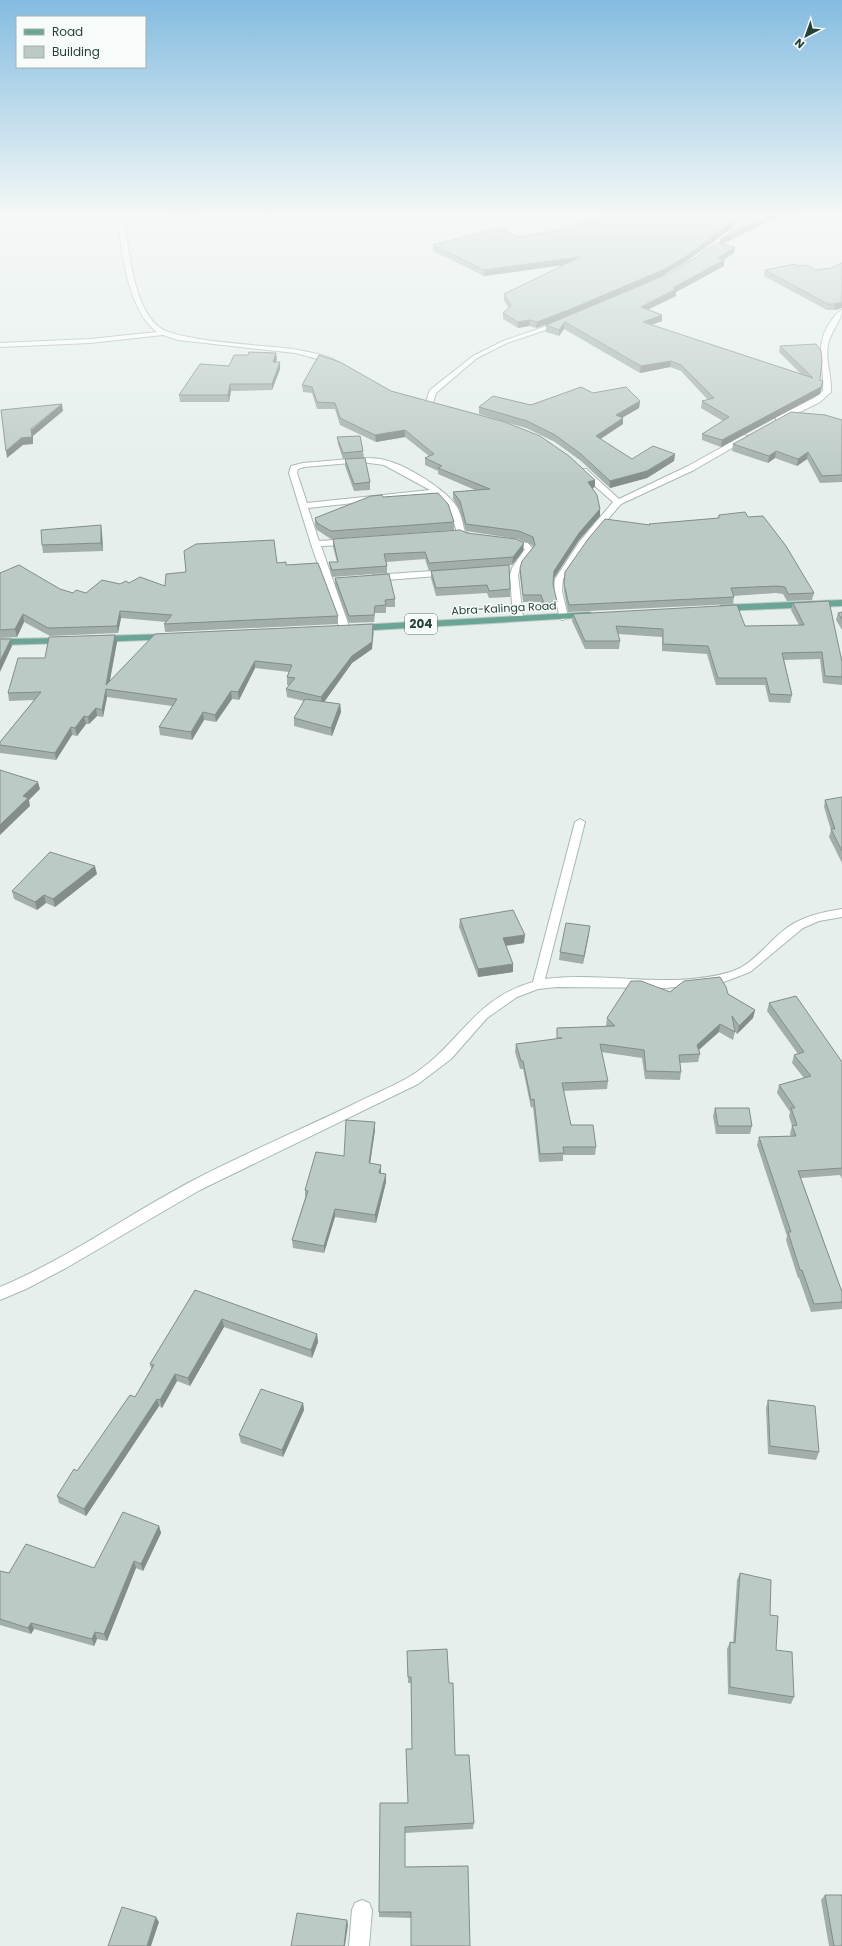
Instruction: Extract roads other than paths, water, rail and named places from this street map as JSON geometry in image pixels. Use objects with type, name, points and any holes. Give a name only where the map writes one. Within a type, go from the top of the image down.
[{"type":"main road","points":[[709,609],[842,603]]},
{"type":"main road","name":"Abra-Kalinga Road","points":[[341,629],[518,618],[602,615]]},
{"type":"main road","points":[[87,640],[179,636]]},
{"type":"main road","points":[[0,642],[71,641]]},
{"type":"street","points":[[140,303],[145,314],[154,327],[164,333],[197,341],[320,356],[338,362]]},
{"type":"street","points":[[774,422],[817,400],[827,392],[827,376],[823,347],[832,324],[842,312]]},
{"type":"street","points":[[436,407],[425,404],[433,392],[475,357],[505,342],[566,320]]},
{"type":"street","points":[[0,345],[90,341],[164,333]]},
{"type":"street","points":[[787,415],[802,417]]},
{"type":"street","points":[[563,617],[558,591],[559,579],[583,542],[618,502],[692,468],[753,433]]},
{"type":"street","points":[[341,629],[332,582],[315,544],[293,470],[297,466],[382,462],[400,468],[448,501],[454,509],[457,533],[482,539]]},
{"type":"street","points":[[578,467],[618,502]]},
{"type":"street","points":[[303,506],[436,492]]},
{"type":"street","points":[[315,544],[354,541]]},
{"type":"street","points":[[497,541],[528,547],[529,551],[512,568],[518,618]]},
{"type":"street","points":[[367,579],[453,573]]},
{"type":"street","points":[[538,985],[580,822]]},
{"type":"street","points":[[0,1294],[21,1286],[61,1264],[196,1186],[413,1081],[451,1051],[476,1020],[497,1003],[538,985],[563,982],[692,982],[721,978],[738,973],[756,963],[798,926],[826,915],[842,913]]},
{"type":"street","points":[[359,1946],[362,1910]]}]
